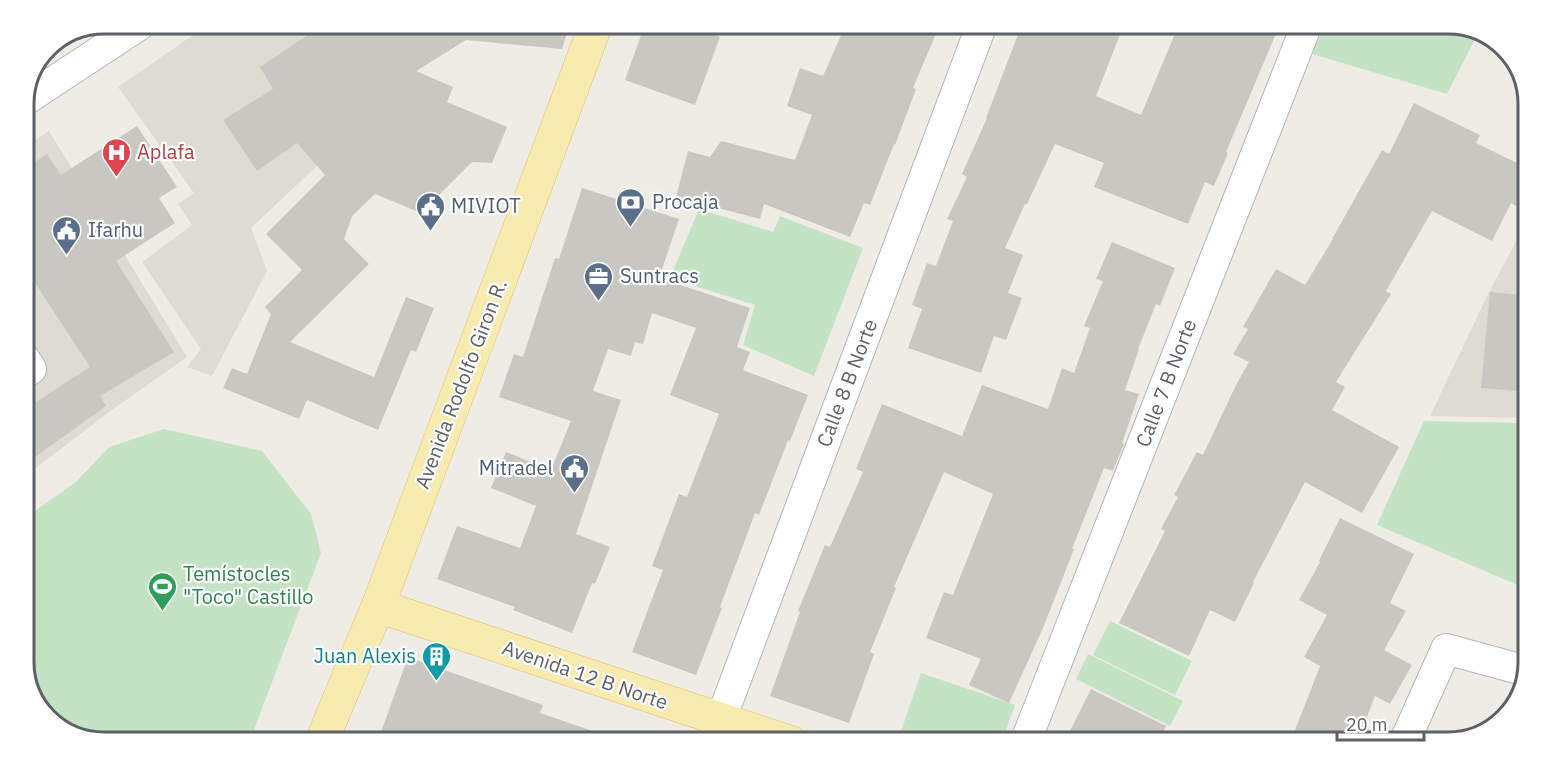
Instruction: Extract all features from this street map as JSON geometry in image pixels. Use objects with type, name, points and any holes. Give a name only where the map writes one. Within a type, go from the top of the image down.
[{"type":"main road","name":"Avenida Rodolfo Giron R.","points":[[326,732],[378,606],[592,34]]},
{"type":"main road","name":"Avenida 12 B Norte","points":[[378,606],[716,732]]},
{"type":"street","points":[[36,93],[126,34]]},
{"type":"street","name":"Calle 8 B Norte","points":[[716,732],[978,34]]},
{"type":"street","name":"Calle 7 B Norte","points":[[1029,732],[1303,34]]},
{"type":"street","points":[[1409,732],[1446,649],[1518,668]]},
{"type":"shaded area","points":[[195,34],[397,34],[422,67],[251,228],[267,271],[212,376],[187,367],[201,349],[142,262],[192,225],[178,204],[194,193],[118,87]]},
{"type":"shaded area","points":[[49,131],[187,357],[109,412],[35,469],[35,141]]},
{"type":"shaded area","points":[[1518,238],[1518,418],[1430,416],[1488,294]]},
{"type":"green space","points":[[1321,34],[1449,34],[1474,40],[1447,94],[1312,54]]},
{"type":"green space","points":[[699,209],[773,232],[780,216],[863,248],[814,376],[743,345],[755,305],[670,278]]},
{"type":"green space","points":[[1424,421],[1518,423],[1518,585],[1377,525]]},
{"type":"green space","name":"Temístocles \"Toco\" Castillo","points":[[164,429],[262,451],[311,514],[321,553],[253,732],[95,732],[66,721],[52,709],[42,694],[35,667],[35,511],[76,482],[109,447]]},
{"type":"green space","points":[[1110,621],[1192,661],[1175,695],[1093,655]]},
{"type":"green space","points":[[1088,654],[1183,701],[1170,726],[1076,679]]},
{"type":"green space","points":[[921,673],[1015,705],[1005,732],[901,732]]},
{"type":"building","points":[[309,34],[567,34],[562,49],[466,40],[416,71],[453,87],[447,102],[507,127],[492,163],[472,162],[421,213],[375,194],[352,216],[344,239],[369,264],[290,342],[374,377],[406,297],[434,308],[416,352],[411,350],[378,430],[307,400],[299,419],[223,388],[232,368],[247,374],[271,314],[265,307],[302,270],[266,234],[325,175],[297,143],[257,171],[223,120],[273,89],[260,67]]},
{"type":"building","points":[[641,34],[715,34],[720,37],[695,105],[625,80]]},
{"type":"building","points":[[842,34],[936,34],[913,88],[916,89],[870,205],[864,203],[850,237],[764,204],[760,219],[676,197],[688,151],[710,157],[721,141],[795,160],[812,115],[787,106],[800,68],[823,76]]},
{"type":"building","points":[[1018,34],[1120,34],[1096,96],[1141,115],[1175,34],[1276,34],[1214,186],[1205,182],[1188,224],[1094,187],[1104,163],[1055,144],[1005,248],[1023,255],[1008,293],[1022,298],[1006,340],[994,336],[981,373],[908,348],[922,309],[912,305],[927,263],[936,266],[953,221],[947,219],[967,177],[962,174]]},
{"type":"building","points":[[1414,103],[1480,135],[1476,143],[1518,164],[1518,207],[1511,203],[1492,241],[1432,211],[1386,291],[1391,294],[1336,382],[1345,387],[1332,410],[1399,447],[1362,513],[1305,482],[1235,622],[1210,610],[1189,656],[1119,623],[1165,531],[1161,529],[1178,497],[1174,495],[1197,452],[1203,455],[1249,362],[1233,354],[1248,329],[1243,327],[1276,269],[1305,285],[1382,150],[1389,154]]},
{"type":"building","points":[[137,126],[177,187],[159,198],[175,223],[116,261],[174,352],[100,396],[106,406],[35,457],[35,403],[90,367],[35,283],[35,162],[47,154],[61,175]]},
{"type":"building","points":[[582,188],[679,219],[659,278],[750,308],[737,347],[750,352],[743,370],[808,395],[759,515],[755,513],[696,675],[632,652],[663,570],[652,566],[679,494],[687,497],[719,414],[670,395],[696,328],[652,313],[643,344],[635,342],[631,356],[608,349],[593,391],[621,400],[576,534],[610,547],[595,584],[592,583],[572,633],[513,610],[515,607],[437,579],[457,526],[520,548],[536,506],[491,488],[506,452],[551,470],[571,421],[499,397],[514,354],[523,357],[555,258],[559,259]]},
{"type":"building","points":[[1112,242],[1175,268],[1160,306],[1156,304],[1125,390],[1139,394],[1122,443],[1124,444],[1113,471],[1104,468],[1043,628],[1009,703],[969,685],[981,659],[926,638],[944,592],[953,595],[993,494],[944,472],[894,587],[896,588],[870,652],[874,654],[849,723],[770,696],[800,612],[798,611],[825,545],[830,547],[863,472],[856,469],[882,404],[962,436],[982,385],[1048,409],[1062,368],[1074,373],[1090,328],[1084,326],[1103,281],[1096,279]]},
{"type":"building","points":[[1490,292],[1518,295],[1518,391],[1481,388]]},
{"type":"building","points":[[1340,518],[1414,554],[1390,603],[1406,611],[1384,650],[1412,665],[1390,704],[1375,696],[1361,732],[1294,732],[1320,666],[1304,657],[1327,615],[1299,600]]},
{"type":"building","name":"Juan Alexis","points":[[408,657],[543,705],[540,713],[596,732],[381,732]]},
{"type":"building","points":[[1091,689],[1166,726],[1163,732],[1070,732]]},
{"type":"place","name":"Aplafa","points":[[116,178]]},
{"type":"place","name":"Procaja","points":[[631,228]]},
{"type":"place","name":"MIVIOT","points":[[430,232]]},
{"type":"place","name":"Ifarhu","points":[[67,256]]},
{"type":"place","name":"Suntracs","points":[[599,302]]},
{"type":"place","name":"Mitradel","points":[[574,494]]},
{"type":"place","name":"Temístocles \"Toco\" Castillo","points":[[162,612]]},
{"type":"place","name":"Juan Alexis","points":[[437,682]]}]
